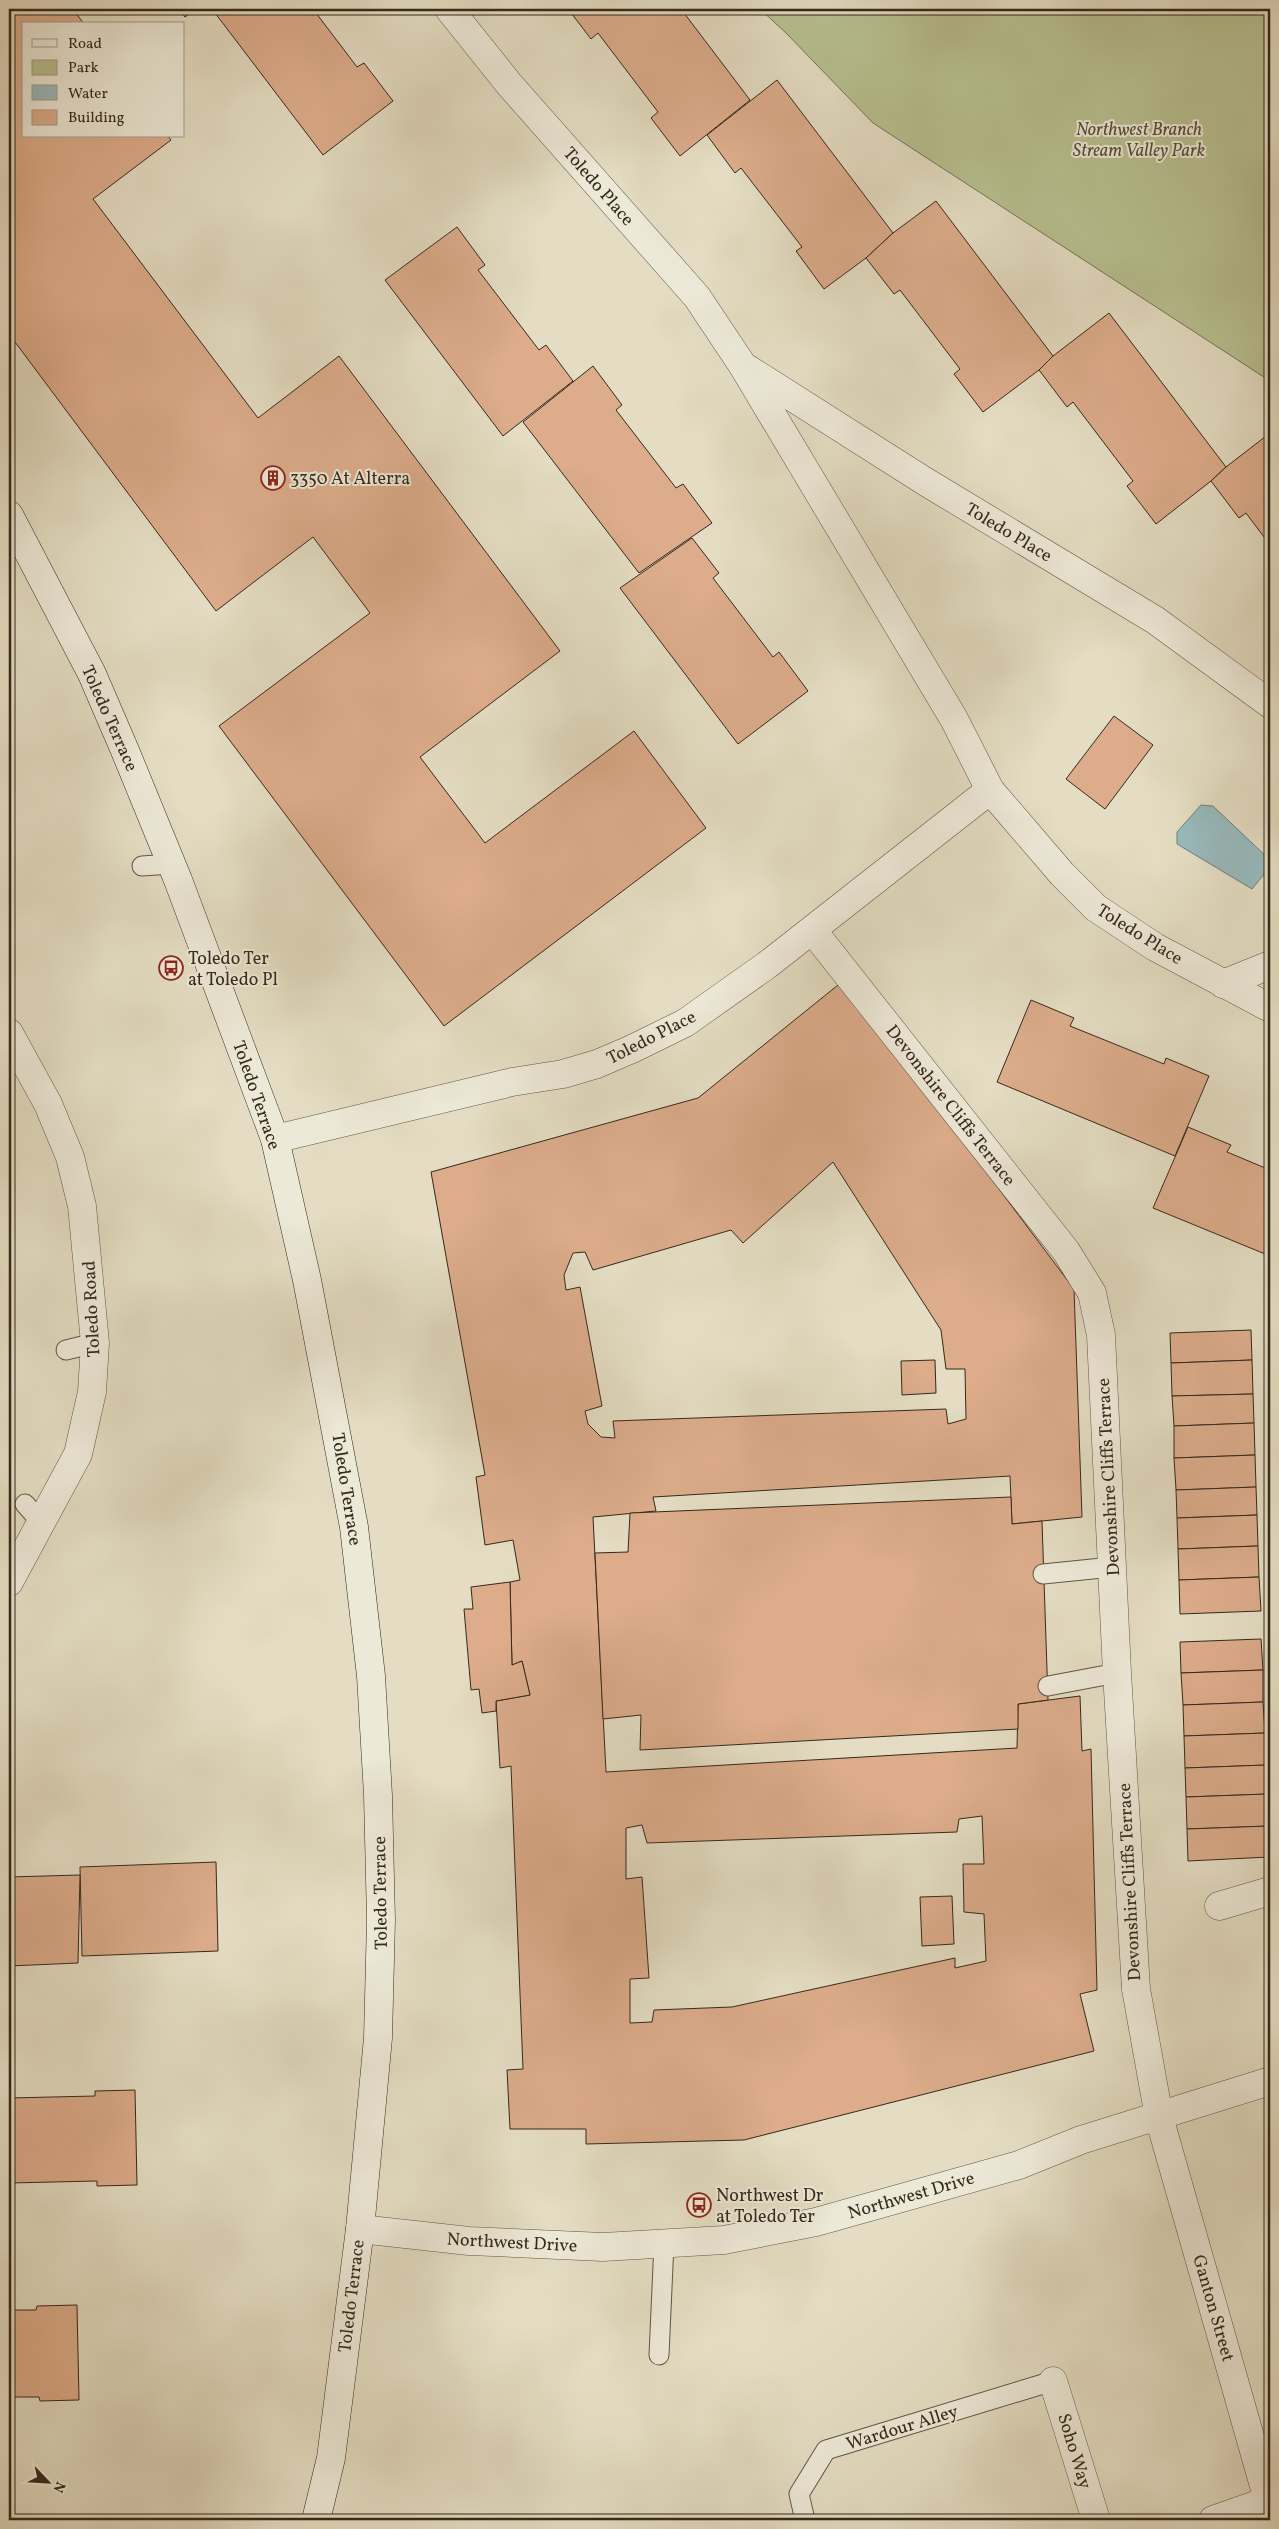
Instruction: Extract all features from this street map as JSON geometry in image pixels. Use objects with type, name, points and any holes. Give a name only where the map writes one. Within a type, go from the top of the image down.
[{"type":"street","name":"Toledo Place","points":[[449,9],[509,84],[697,298],[744,366],[954,719],[990,790],[1062,874],[1096,908],[1155,946],[1270,1008]]},
{"type":"street","name":"Toledo Place","points":[[744,366],[926,482],[1156,620],[1270,704]]},
{"type":"street","name":"Toledo Terrace","points":[[9,515],[92,674],[171,864],[274,1139],[307,1280],[354,1527],[371,1676],[378,1795],[381,1920],[378,2038],[360,2230],[331,2458],[316,2520]]},
{"type":"street","name":"Toledo Place","points":[[274,1139],[597,1064],[685,1023],[813,931],[990,790]]},
{"type":"street","name":"Devonshire Cliffs Terrace","points":[[813,931],[1066,1251],[1092,1293],[1101,1335],[1117,1673],[1136,1989],[1159,2117]]},
{"type":"street","points":[[1223,984],[1270,965]]},
{"type":"street","name":"Toledo Road","points":[[9,1033],[48,1104],[70,1157],[82,1206],[95,1343],[92,1392],[84,1435],[78,1454],[33,1513],[9,1582]]},
{"type":"street","points":[[1219,1906],[1270,1891]]},
{"type":"street","name":"Northwest Drive","points":[[360,2230],[469,2241],[602,2247],[724,2240],[816,2222],[1019,2165],[1081,2140],[1270,2081]]},
{"type":"street","name":"Ganton Street","points":[[1159,2117],[1269,2500]]},
{"type":"street","name":"Soho Way","points":[[1053,2381],[1096,2520]]},
{"type":"street","points":[[1213,2520],[1269,2500]]},
{"type":"lane","points":[[142,866],[171,864]]},
{"type":"lane","points":[[66,1350],[95,1343]]},
{"type":"lane","points":[[1043,1574],[1112,1567]]},
{"type":"lane","points":[[1048,1686],[1117,1673]]},
{"type":"lane","points":[[659,2356],[664,2243]]},
{"type":"lane","name":"Wardour Alley","points":[[805,2520],[799,2494],[826,2450],[1053,2381]]},
{"type":"green space","name":"Northwest Branch Stream Valley Park","points":[[760,9],[1270,9],[1270,381],[873,123],[786,33]]},
{"type":"water","points":[[1201,805],[1213,806],[1270,860],[1270,867],[1252,889],[1177,844],[1177,832]]},
{"type":"building","name":"3350 At Alterra","points":[[9,9],[73,9],[83,22],[22,22],[22,138],[170,138],[171,140],[93,199],[258,418],[339,356],[560,651],[420,757],[485,843],[634,731],[706,828],[444,1026],[219,726],[370,613],[313,537],[216,611],[9,334]]},
{"type":"building","points":[[179,9],[196,9],[185,17]]},
{"type":"building","points":[[212,9],[313,9],[357,67],[364,63],[393,101],[323,155]]},
{"type":"building","points":[[568,9],[681,9],[750,100],[680,156],[651,118],[658,112],[598,33],[591,39]]},
{"type":"building","points":[[777,80],[893,233],[866,258],[824,289],[796,251],[802,247],[741,168],[735,173],[707,135]]},
{"type":"building","points":[[936,201],[1053,356],[1039,370],[983,412],[954,374],[960,369],[900,290],[894,294],[866,258],[893,233]]},
{"type":"building","points":[[457,227],[485,265],[478,270],[539,350],[546,345],[573,381],[503,436],[385,280]]},
{"type":"building","points":[[1109,313],[1226,467],[1156,524],[1127,486],[1133,481],[1073,402],[1067,407],[1039,370],[1053,356]]},
{"type":"building","points":[[593,366],[622,405],[616,410],[676,488],[683,484],[712,523],[639,573],[523,422]]},
{"type":"building","points":[[1270,433],[1270,545],[1246,513],[1239,518],[1211,481]]},
{"type":"building","points":[[692,538],[719,573],[713,578],[773,657],[779,652],[808,691],[738,744],[620,588]]},
{"type":"building","points":[[1114,716],[1153,745],[1105,809],[1066,779]]},
{"type":"building","points":[[843,981],[1074,1289],[1082,1517],[1012,1524],[1010,1476],[653,1497],[656,1511],[593,1517],[606,1772],[1017,1748],[1018,1704],[1080,1696],[1082,1751],[1091,1749],[1097,1990],[1080,1994],[1094,2051],[744,2140],[586,2144],[586,2129],[510,2129],[507,2070],[523,2069],[511,1766],[500,1768],[496,1701],[530,1695],[522,1661],[512,1665],[510,1582],[520,1580],[513,1540],[485,1545],[476,1477],[485,1475],[431,1172],[698,1098]],"holes":[[[833,1162],[941,1330],[946,1369],[965,1369],[966,1419],[948,1424],[946,1409],[613,1421],[615,1438],[601,1437],[588,1424],[585,1411],[602,1406],[580,1287],[566,1290],[564,1275],[573,1253],[585,1252],[593,1270],[731,1230],[743,1243]],[[982,1816],[984,1864],[963,1864],[964,1912],[984,1914],[986,1961],[955,1968],[955,1958],[732,2007],[654,2010],[652,2022],[630,2023],[630,1979],[649,1978],[642,1877],[626,1879],[626,1828],[642,1825],[647,1843],[957,1832],[959,1819]]]},
{"type":"building","points":[[1031,1000],[1074,1018],[1070,1026],[1164,1064],[1166,1058],[1209,1076],[1175,1156],[997,1082]]},
{"type":"building","points":[[1188,1127],[1231,1145],[1227,1152],[1270,1170],[1270,1256],[1153,1208]]},
{"type":"building","points":[[1251,1330],[1252,1360],[1171,1363],[1170,1333]]},
{"type":"building","points":[[935,1360],[936,1393],[902,1395],[901,1361]]},
{"type":"building","points":[[1252,1360],[1253,1394],[1172,1396],[1171,1363]]},
{"type":"building","points":[[1253,1394],[1254,1423],[1174,1426],[1172,1396]]},
{"type":"building","points":[[1254,1423],[1255,1455],[1174,1458],[1174,1426]]},
{"type":"building","points":[[1255,1455],[1256,1487],[1176,1490],[1174,1458]]},
{"type":"building","points":[[1256,1487],[1257,1515],[1177,1518],[1176,1490]]},
{"type":"building","points":[[1011,1497],[1012,1524],[1042,1521],[1048,1700],[1018,1704],[1018,1729],[640,1750],[641,1715],[603,1719],[595,1553],[628,1552],[630,1513]]},
{"type":"building","points":[[1257,1515],[1258,1546],[1178,1549],[1177,1518]]},
{"type":"building","points":[[1258,1546],[1259,1577],[1179,1580],[1178,1549]]},
{"type":"building","points":[[1259,1577],[1261,1611],[1180,1614],[1179,1580]]},
{"type":"building","points":[[510,1582],[512,1665],[522,1661],[530,1695],[496,1701],[496,1711],[482,1713],[479,1689],[471,1690],[464,1609],[473,1609],[471,1587]]},
{"type":"building","points":[[1261,1639],[1263,1670],[1181,1673],[1180,1642]]},
{"type":"building","points":[[1263,1670],[1263,1702],[1183,1705],[1181,1673]]},
{"type":"building","points":[[1263,1702],[1265,1733],[1184,1736],[1183,1705]]},
{"type":"building","points":[[1265,1733],[1266,1765],[1185,1768],[1184,1736]]},
{"type":"building","points":[[1266,1765],[1267,1794],[1186,1797],[1185,1768]]},
{"type":"building","points":[[1267,1794],[1268,1826],[1187,1829],[1186,1797]]},
{"type":"building","points":[[1268,1826],[1269,1857],[1188,1861],[1187,1829]]},
{"type":"building","points":[[216,1862],[218,1951],[82,1956],[80,1867]]},
{"type":"building","points":[[80,1875],[78,1963],[9,1966],[9,1877]]},
{"type":"building","points":[[952,1896],[954,1944],[922,1946],[920,1897]]},
{"type":"building","points":[[135,2090],[137,2185],[97,2186],[97,2181],[9,2183],[9,2098],[95,2096],[95,2091]]},
{"type":"building","points":[[77,2305],[79,2400],[40,2401],[39,2397],[9,2397],[9,2310],[36,2310],[37,2306]]},
{"type":"building","points":[[9,2495],[11,2495],[11,2520],[9,2520]]},
{"type":"place","name":"3350 At Alterra","points":[[273,478]]},
{"type":"place","name":"Toledo Ter at Toledo Pl","points":[[171,968]]},
{"type":"place","name":"Northwest Dr at Toledo Ter","points":[[699,2205]]}]
